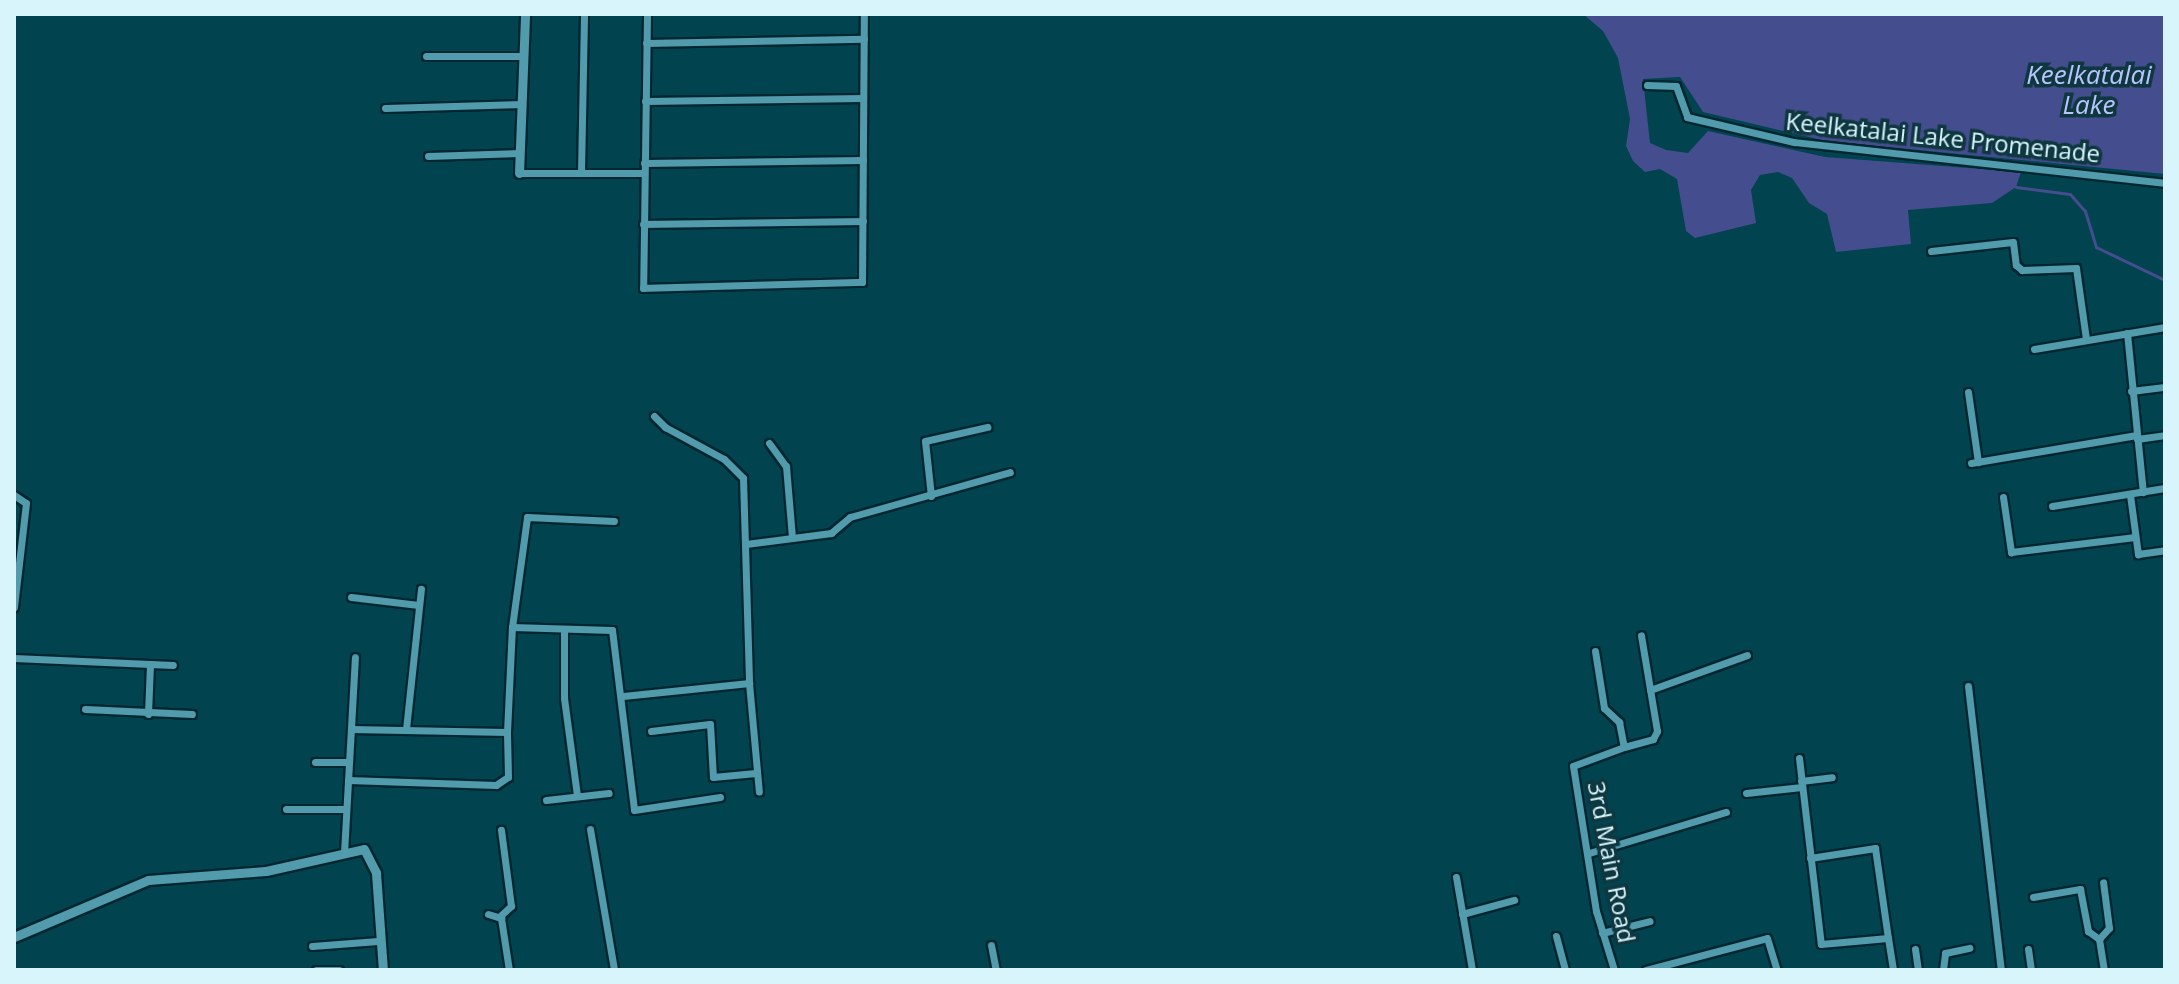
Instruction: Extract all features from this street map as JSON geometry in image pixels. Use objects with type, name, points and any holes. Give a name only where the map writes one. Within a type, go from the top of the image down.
[{"type":"street","points":[[525,14],[519,173],[644,173]]},
{"type":"street","points":[[581,173],[584,14]]},
{"type":"street","points":[[647,14],[643,288],[862,282],[864,14]]},
{"type":"street","points":[[646,43],[864,39]]},
{"type":"street","points":[[426,56],[524,56]]},
{"type":"street","name":"Keelkatalai Lake Promenade","points":[[1647,85],[1676,86],[1687,117],[1794,142],[2165,183]]},
{"type":"street","points":[[645,101],[863,98]]},
{"type":"street","points":[[385,108],[522,104]]},
{"type":"street","points":[[428,156],[520,153]]},
{"type":"street","points":[[644,163],[863,160]]},
{"type":"street","points":[[643,224],[863,221]]},
{"type":"street","points":[[1931,251],[2013,242],[2016,265],[2022,270],[2076,268],[2086,339]]},
{"type":"street","points":[[2034,349],[2165,327]]},
{"type":"street","points":[[2127,333],[2143,492]]},
{"type":"street","points":[[2131,391],[2165,387]]},
{"type":"street","points":[[1968,392],[1975,462],[2165,435]]},
{"type":"street","points":[[654,416],[665,427],[737,469],[746,489],[749,683],[759,792]]},
{"type":"street","points":[[931,496],[922,445],[987,427]]},
{"type":"street","points":[[769,443],[786,466],[792,538]]},
{"type":"street","points":[[746,544],[837,532],[850,517],[1010,472]]},
{"type":"street","points":[[2052,506],[2165,488]]},
{"type":"street","points":[[14,495],[26,503],[14,607]]},
{"type":"street","points":[[2130,495],[2135,537],[2141,556],[2165,550]]},
{"type":"street","points":[[2003,497],[2011,552],[2135,537]]},
{"type":"street","points":[[348,780],[496,785],[508,777],[512,627],[527,517],[614,521]]},
{"type":"street","points":[[406,729],[421,589]]},
{"type":"street","points":[[351,597],[419,605]]},
{"type":"street","points":[[512,627],[612,630],[623,696],[634,810],[720,797]]},
{"type":"street","points":[[564,630],[564,698],[577,795]]},
{"type":"street","points":[[1595,651],[1604,708],[1619,722],[1624,747],[1656,736],[1641,635]]},
{"type":"street","points":[[1650,690],[1747,655]]},
{"type":"street","points":[[344,853],[355,657]]},
{"type":"street","points":[[14,658],[173,665]]},
{"type":"street","points":[[148,714],[150,665]]},
{"type":"street","points":[[623,696],[749,683]]},
{"type":"street","points":[[1968,686],[2001,970]]},
{"type":"street","points":[[85,709],[192,714]]},
{"type":"street","points":[[651,731],[710,724],[713,777],[756,773]]},
{"type":"street","points":[[351,729],[507,732]]},
{"type":"street","name":"3rd Main Road","points":[[1614,970],[1602,933],[1575,761],[1624,747]]},
{"type":"street","points":[[1799,758],[1821,944],[1888,938]]},
{"type":"street","points":[[315,762],[348,762]]},
{"type":"street","points":[[1746,793],[1832,777]]},
{"type":"street","points":[[546,800],[609,793]]},
{"type":"street","points":[[286,809],[346,809]]},
{"type":"street","points":[[1589,853],[1726,812]]},
{"type":"street","points":[[590,829],[614,970]]},
{"type":"street","points":[[500,916],[511,906],[501,830]]},
{"type":"street","points":[[1810,858],[1875,848],[1893,970]]},
{"type":"street","points":[[14,937],[148,880],[266,871],[364,849],[372,856],[383,970]]},
{"type":"street","points":[[1456,877],[1472,970]]},
{"type":"street","points":[[2099,939],[2109,928],[2103,882]]},
{"type":"street","points":[[2033,897],[2080,889],[2088,931],[2099,939],[2104,970]]},
{"type":"street","points":[[1462,914],[1514,900]]},
{"type":"street","points":[[488,914],[500,916]]},
{"type":"street","points":[[500,916],[509,970]]},
{"type":"street","points":[[1602,933],[1650,921]]},
{"type":"street","points":[[1556,936],[1565,970]]},
{"type":"street","points":[[1646,970],[1767,938],[1777,970]]},
{"type":"street","points":[[312,946],[378,941]]},
{"type":"street","points":[[991,945],[996,970]]},
{"type":"street","points":[[1943,970],[1945,953],[1969,948]]},
{"type":"street","points":[[1915,949],[1918,970]]},
{"type":"street","points":[[2028,949],[2031,970]]},
{"type":"street","points":[[316,970],[339,970]]},
{"type":"water","name":"Keelkatalai Lake","points":[[1583,14],[2165,14],[2165,174],[1826,141],[1703,112],[1680,77],[1643,79],[1650,143],[1666,150],[1688,153],[1708,131],[1825,157],[2021,172],[2016,187],[1992,203],[1908,210],[1911,244],[1836,252],[1827,214],[1809,203],[1792,178],[1778,172],[1760,175],[1751,190],[1756,223],[1695,238],[1686,231],[1677,179],[1660,169],[1645,172],[1633,161],[1626,146],[1630,119],[1618,58],[1603,31]]},
{"type":"waterway","points":[[2016,187],[2070,194],[2085,211],[2096,247],[2165,280]]}]
